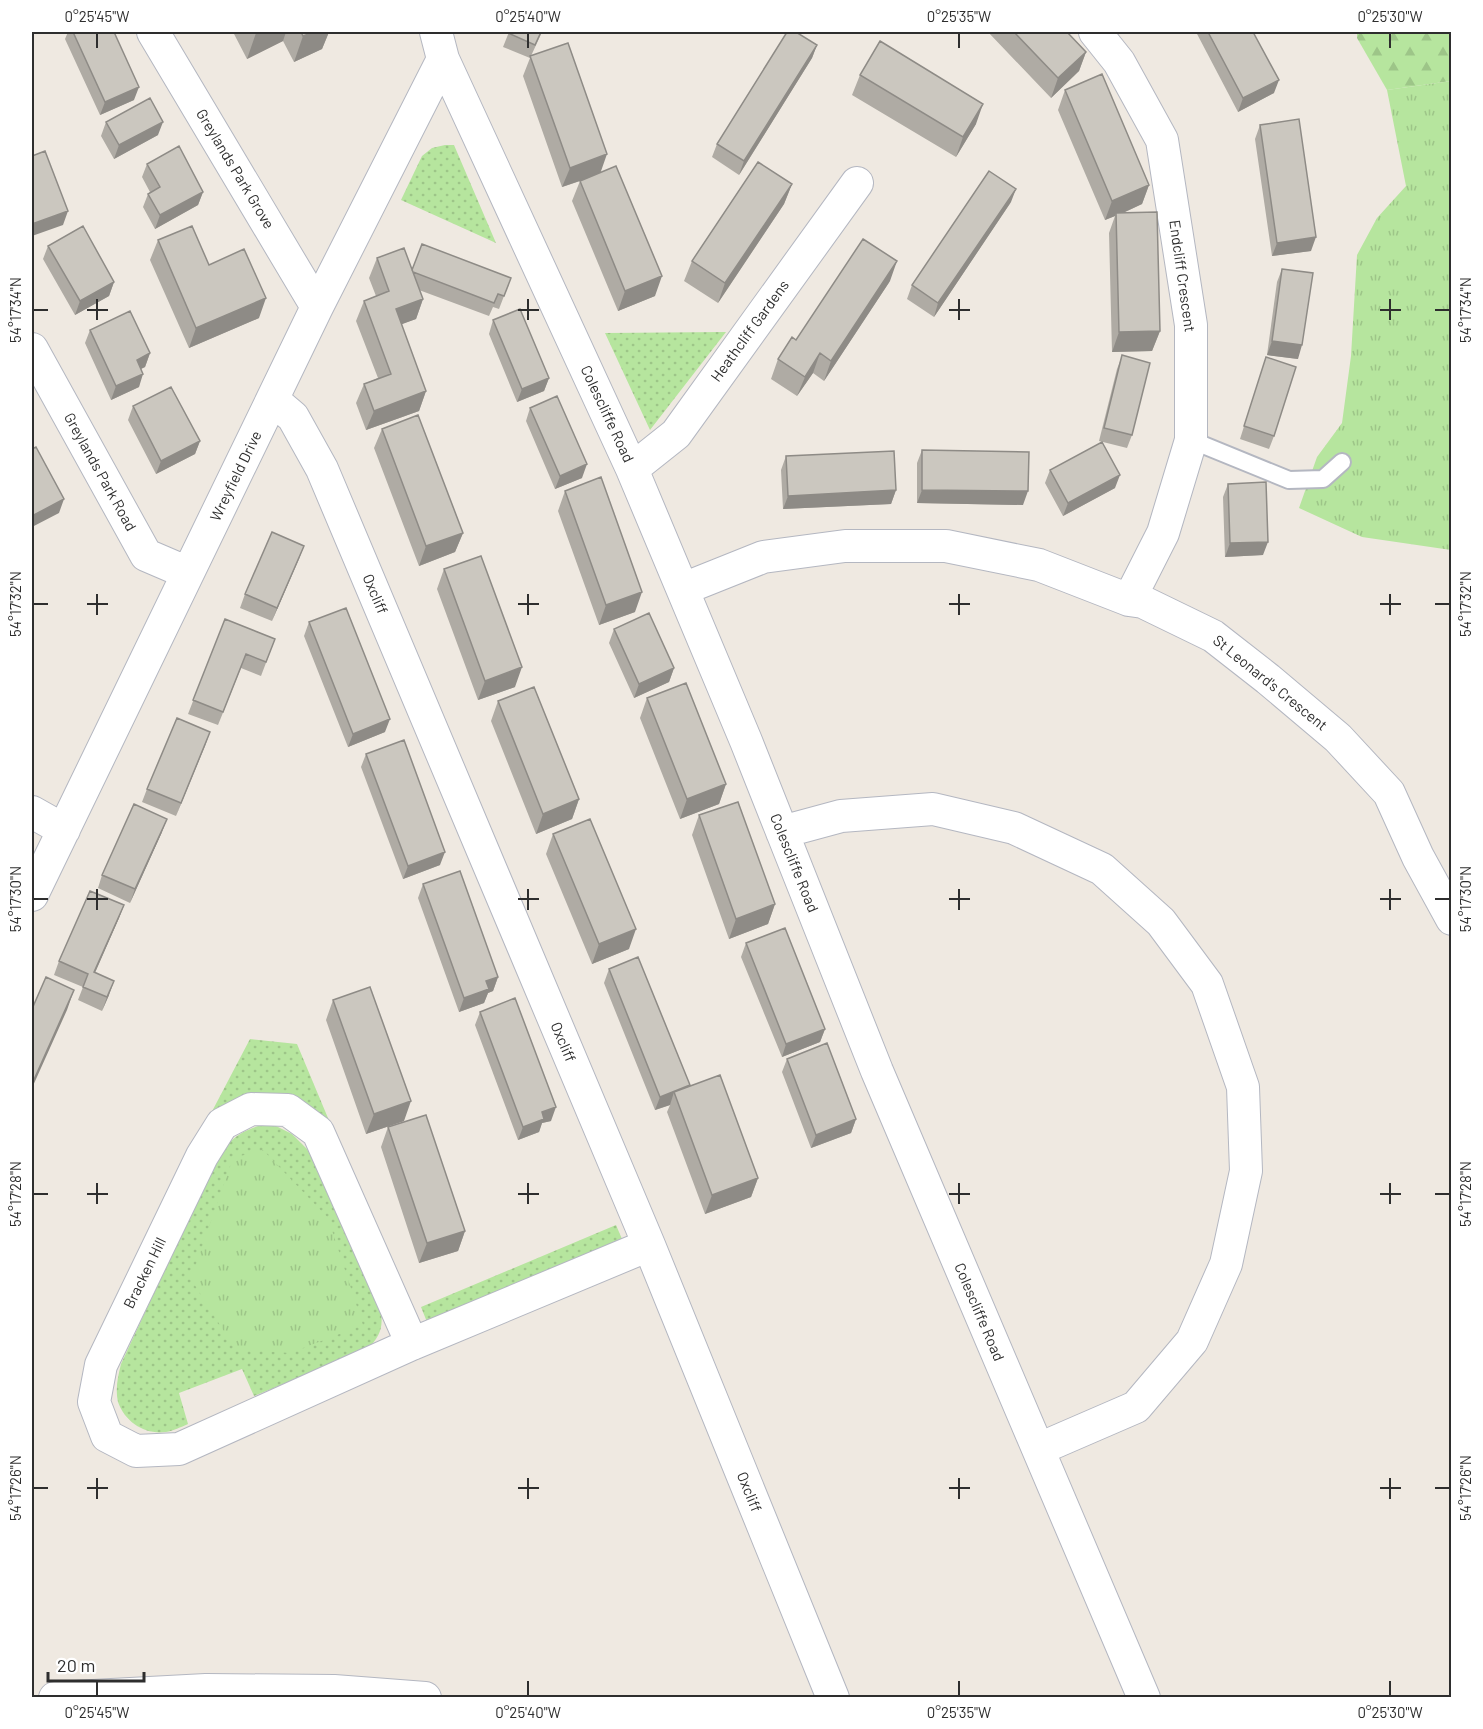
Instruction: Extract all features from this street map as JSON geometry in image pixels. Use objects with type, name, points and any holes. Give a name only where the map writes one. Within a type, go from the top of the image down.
[{"type":"street","name":"Greylands Park Grove","points":[[153,32],[317,307]]},
{"type":"street","name":"Endcliff Crescent","points":[[1095,32],[1119,62],[1162,140],[1191,325],[1191,440],[1163,533],[1129,600]]},
{"type":"street","name":"Wreyfield Drive","points":[[32,895],[273,400],[439,45]]},
{"type":"street","name":"Colescliffe Road","points":[[439,45],[632,469],[782,832],[877,1071],[1144,1698]]},
{"type":"street","name":"Heathcliff Gardens","points":[[632,469],[676,434],[857,183]]},
{"type":"street","name":"Greylands Park Road","points":[[32,349],[146,555],[188,573]]},
{"type":"street","name":"Oxcliff","points":[[273,400],[293,417],[322,469],[649,1245],[833,1698]]},
{"type":"street","name":"St Leonard's Crescent","points":[[682,588],[763,557],[845,546],[946,546],[1039,565],[1129,600],[1143,602],[1213,636],[1338,738],[1389,793],[1418,857],[1452,919]]},
{"type":"street","points":[[782,832],[842,816],[933,809],[1014,828],[1102,869],[1161,922],[1207,984],[1243,1087],[1246,1171],[1226,1264],[1192,1341],[1136,1407],[1039,1449]]},
{"type":"street","points":[[32,812],[64,830]]},
{"type":"street","name":"Bracken Hill","points":[[412,1344],[318,1132],[288,1110],[251,1109],[222,1124],[202,1156],[101,1365],[94,1402],[107,1436],[136,1450],[179,1449],[412,1344],[649,1245]]},
{"type":"street","points":[[55,1698],[206,1690],[334,1691],[425,1698]]},
{"type":"lane","points":[[1191,440],[1289,480],[1323,479],[1342,462]]},
{"type":"green space","points":[[1357,32],[1451,32],[1451,81],[1387,90],[1357,38]]},
{"type":"green space","points":[[1451,81],[1451,550],[1362,537],[1299,508],[1317,457],[1342,423],[1351,356],[1357,255],[1377,218],[1406,186],[1387,90]]},
{"type":"green space","points":[[454,145],[496,243],[401,200],[422,156],[432,148]]},
{"type":"green space","points":[[726,332],[650,430],[605,333]]},
{"type":"green space","points":[[250,1039],[297,1044],[333,1130],[306,1103],[291,1096],[249,1096],[228,1103],[208,1119]]},
{"type":"green space","points":[[258,1126],[276,1126],[292,1134],[307,1149],[321,1174],[380,1306],[382,1320],[380,1330],[376,1340],[367,1350],[254,1396],[242,1369],[179,1393],[188,1424],[166,1432],[143,1429],[125,1416],[118,1402],[117,1387],[121,1364],[220,1154],[241,1133]]},
{"type":"green space","points":[[263,1150],[328,1218],[363,1325],[290,1353],[235,1349],[191,1279],[233,1158]]},
{"type":"green space","points":[[616,1225],[622,1239],[427,1322],[421,1307]]},
{"type":"building","points":[[73,32],[114,32],[139,87],[105,102]]},
{"type":"building","points":[[301,32],[314,32],[303,36]]},
{"type":"building","points":[[509,32],[541,32],[535,45]]},
{"type":"building","points":[[787,32],[796,32],[817,45],[744,161],[717,144]]},
{"type":"building","points":[[1014,32],[1067,32],[1086,52],[1058,78]]},
{"type":"building","points":[[1208,32],[1253,32],[1279,80],[1243,98]]},
{"type":"building","points":[[880,41],[983,104],[963,137],[860,75]]},
{"type":"building","points":[[568,43],[607,154],[570,168],[530,56]]},
{"type":"building","points":[[1102,74],[1149,185],[1112,201],[1065,90]]},
{"type":"building","points":[[150,98],[163,122],[119,145],[106,122]]},
{"type":"building","points":[[1299,119],[1316,237],[1277,243],[1260,125]]},
{"type":"building","points":[[179,146],[203,192],[160,215],[148,194],[160,187],[147,164]]},
{"type":"building","points":[[45,151],[68,211],[32,224],[32,156]]},
{"type":"building","points":[[758,162],[792,184],[725,283],[692,261]]},
{"type":"building","points":[[616,166],[662,276],[625,291],[580,181]]},
{"type":"building","points":[[989,171],[1016,189],[938,303],[912,285]]},
{"type":"building","points":[[1157,212],[1160,331],[1119,332],[1116,213]]},
{"type":"building","points":[[83,226],[114,282],[80,301],[48,246]]},
{"type":"building","points":[[192,226],[209,265],[244,249],[266,298],[196,328],[158,240]]},
{"type":"building","points":[[863,239],[897,261],[831,361],[820,353],[805,377],[778,359],[792,337],[796,340]]},
{"type":"building","points":[[422,244],[511,278],[504,296],[498,294],[494,303],[413,272]]},
{"type":"building","points":[[404,248],[423,299],[396,309],[426,391],[374,411],[364,384],[391,374],[364,301],[389,291],[377,258]]},
{"type":"building","points":[[1282,269],[1313,273],[1302,345],[1272,341]]},
{"type":"building","points":[[520,309],[549,378],[522,389],[493,320]]},
{"type":"building","points":[[130,311],[150,353],[137,360],[143,374],[116,386],[90,330]]},
{"type":"building","points":[[1122,355],[1150,363],[1132,435],[1104,428]]},
{"type":"building","points":[[1266,357],[1296,367],[1274,436],[1244,426]]},
{"type":"building","points":[[171,387],[200,441],[161,461],[133,406]]},
{"type":"building","points":[[557,396],[587,464],[560,476],[530,408]]},
{"type":"building","points":[[418,415],[463,533],[426,546],[382,429]]},
{"type":"building","points":[[1102,442],[1120,475],[1068,503],[1050,470]]},
{"type":"building","points":[[36,447],[64,499],[32,516],[32,449]]},
{"type":"building","points":[[922,450],[1029,452],[1028,491],[922,490]]},
{"type":"building","points":[[894,451],[896,490],[788,496],[786,456]]},
{"type":"building","points":[[601,477],[642,592],[606,605],[565,491]]},
{"type":"building","points":[[1266,482],[1268,542],[1230,543],[1228,484]]},
{"type":"building","points":[[272,532],[304,546],[277,608],[245,594]]},
{"type":"building","points":[[481,556],[522,667],[485,681],[444,569]]},
{"type":"building","points":[[346,608],[390,719],[353,734],[309,622]]},
{"type":"building","points":[[649,613],[674,668],[639,684],[614,629]]},
{"type":"building","points":[[225,619],[275,639],[266,662],[246,654],[223,712],[193,700]]},
{"type":"building","points":[[686,683],[726,784],[687,799],[647,698]]},
{"type":"building","points":[[534,687],[579,799],[543,814],[498,701]]},
{"type":"building","points":[[177,718],[210,732],[181,803],[147,789]]},
{"type":"building","points":[[404,740],[445,852],[408,866],[366,754]]},
{"type":"building","points":[[738,802],[775,904],[736,919],[699,815]]},
{"type":"building","points":[[134,804],[167,819],[135,889],[102,875]]},
{"type":"building","points":[[590,819],[636,929],[599,944],[553,834]]},
{"type":"building","points":[[460,871],[498,977],[486,981],[489,989],[464,998],[423,884]]},
{"type":"building","points":[[90,891],[124,905],[94,972],[114,981],[107,997],[83,987],[88,974],[59,961]]},
{"type":"building","points":[[785,928],[825,1029],[786,1044],[746,943]]},
{"type":"building","points":[[638,957],[690,1085],[660,1097],[609,969]]},
{"type":"building","points":[[46,977],[74,990],[32,1084],[32,1009]]},
{"type":"building","points":[[370,987],[411,1101],[374,1114],[333,1000]]},
{"type":"building","points":[[515,998],[556,1107],[542,1112],[544,1119],[523,1127],[480,1012]]},
{"type":"building","points":[[827,1043],[856,1119],[816,1135],[787,1059]]},
{"type":"building","points":[[720,1075],[758,1178],[712,1195],[674,1092]]},
{"type":"building","points":[[426,1115],[465,1231],[427,1243],[388,1127]]}]
